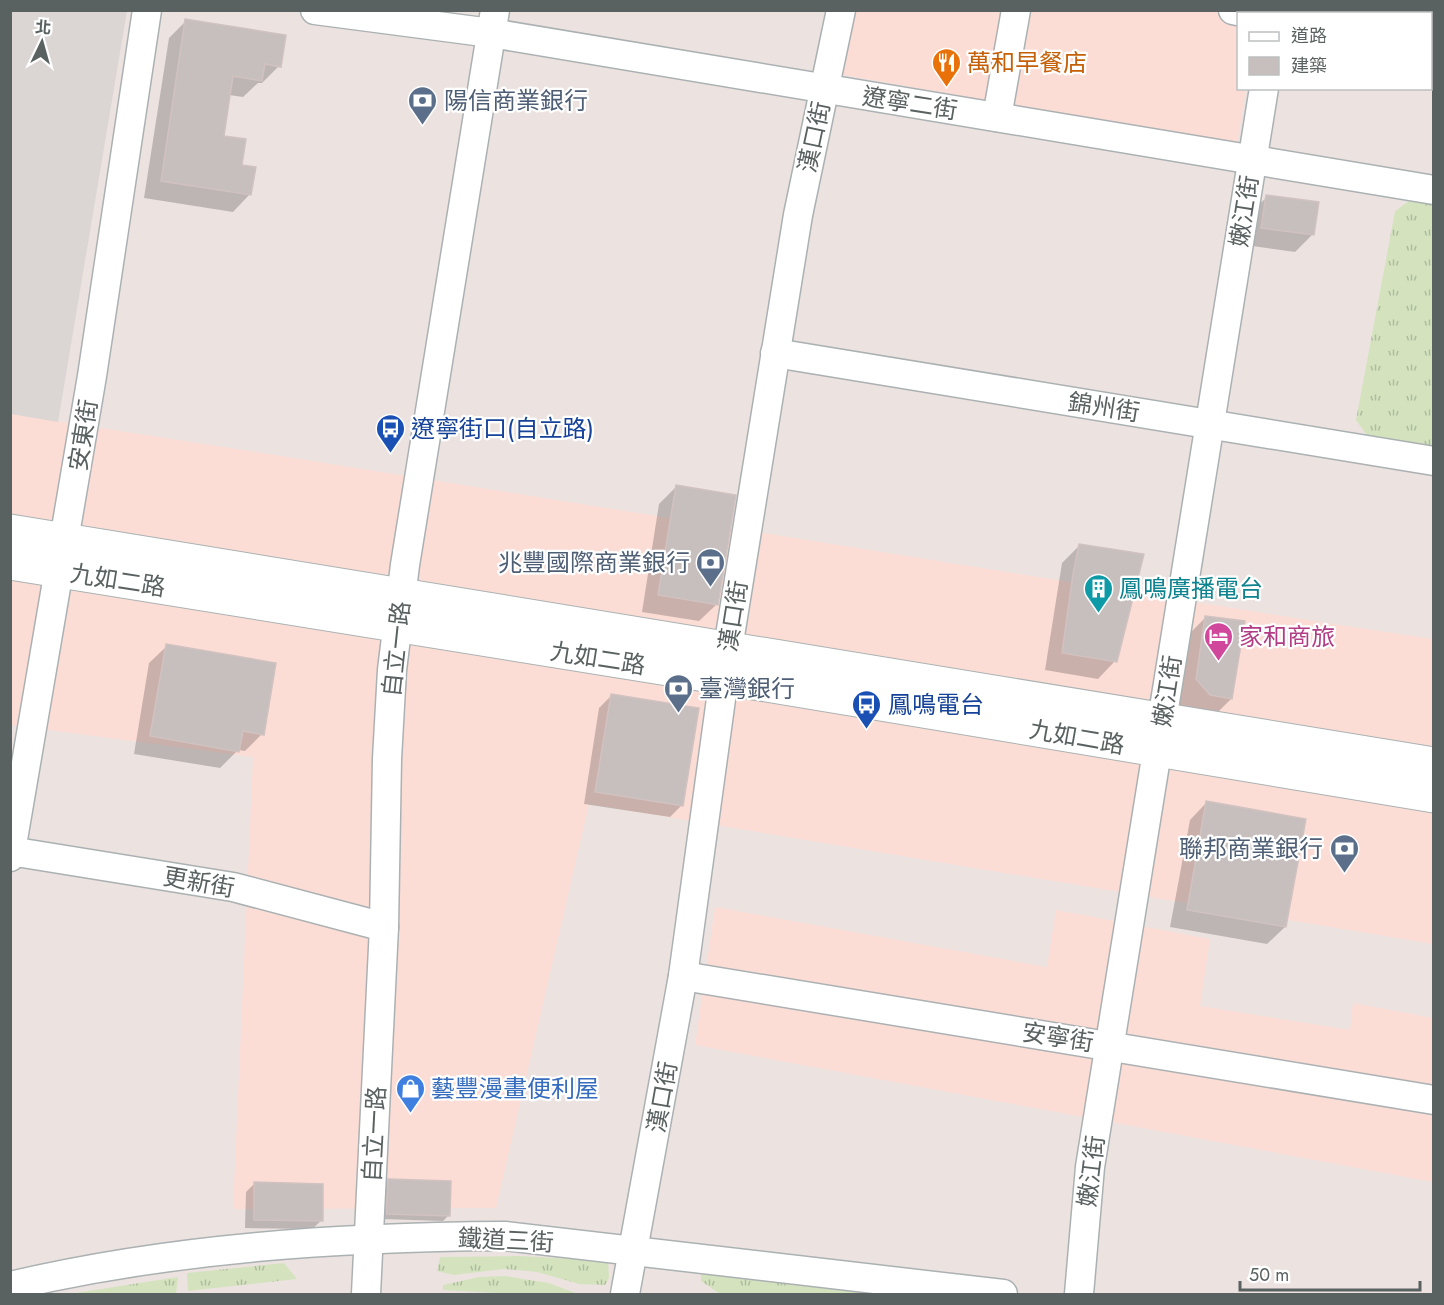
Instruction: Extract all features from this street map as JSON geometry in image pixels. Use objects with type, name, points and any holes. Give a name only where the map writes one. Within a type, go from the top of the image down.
[{"type":"street","name":"安東街","points":[[11,853],[63,556],[147,10]]},
{"type":"street","name":"遼寧二街","points":[[315,10],[493,22],[825,88],[1434,190]]},
{"type":"street","name":"漢口街","points":[[625,1294],[683,976],[726,663],[798,215],[840,10]]},
{"type":"street","points":[[997,117],[1016,10]]},
{"type":"street","name":"自立一路","points":[[366,1294],[384,927],[387,759],[392,670],[399,611],[493,22]]},
{"type":"street","name":"嫩江街","points":[[1079,1294],[1090,1167],[1264,90]]},
{"type":"street","name":"錦州街","points":[[775,353],[1434,461]]},
{"type":"street","name":"九如二路","points":[[10,531],[63,556],[1160,735],[1434,796]]},
{"type":"street","name":"九如二路","points":[[10,563],[63,556]]},
{"type":"street","name":"九如二路","points":[[1160,735],[1434,764]]},
{"type":"street","name":"更新街","points":[[11,853],[233,887],[384,927]]},
{"type":"street","name":"安寧街","points":[[683,976],[1434,1100]]},
{"type":"street","name":"鐵道三街","points":[[10,1286],[62,1274],[218,1251],[310,1242],[423,1236],[505,1236],[1003,1294]]},
{"type":"shaded area","points":[[10,11],[127,11],[58,422],[11,414]]},
{"type":"shaded area","points":[[854,11],[1259,11],[1237,12],[1237,90],[1246,90],[1237,144],[843,75]]},
{"type":"shaded area","points":[[10,414],[1433,639],[1433,944],[589,804],[496,1208],[233,1209],[253,757],[11,725]]},
{"type":"shaded area","points":[[715,907],[1047,967],[1056,910],[1210,939],[1200,1006],[1350,1030],[1353,1003],[1433,1018],[1433,1182],[695,1045]]},
{"type":"green space","points":[[1413,198],[1433,202],[1433,450],[1370,440],[1356,420],[1395,211]]},
{"type":"green space","points":[[520,1256],[608,1261],[609,1278],[605,1285],[579,1284],[537,1272],[504,1269],[454,1275],[437,1271],[440,1257]]},
{"type":"green space","points":[[284,1263],[297,1279],[188,1291],[187,1273]]},
{"type":"green space","points":[[707,1271],[870,1294],[720,1294],[701,1281],[701,1275]]},
{"type":"green space","points":[[505,1276],[549,1283],[578,1294],[514,1294],[443,1290],[443,1285],[479,1277]]},
{"type":"green space","points":[[178,1277],[176,1294],[69,1294]]},
{"type":"building","points":[[185,19],[286,35],[281,67],[265,64],[262,81],[233,76],[224,136],[246,139],[242,165],[256,167],[251,195],[161,181]]},
{"type":"building","points":[[1266,195],[1319,202],[1314,235],[1261,228]]},
{"type":"building","points":[[676,485],[736,495],[718,605],[658,595]]},
{"type":"building","name":"鳳鳴廣播電台","points":[[1079,544],[1144,554],[1117,662],[1062,653]]},
{"type":"building","name":"家和商旅","points":[[1205,616],[1245,621],[1232,699],[1210,695],[1196,679]]},
{"type":"building","points":[[166,644],[276,663],[264,735],[243,731],[239,752],[150,736]]},
{"type":"building","points":[[611,694],[699,708],[683,806],[595,792]]},
{"type":"building","points":[[1206,801],[1306,819],[1286,927],[1187,910]]},
{"type":"building","points":[[388,1179],[451,1181],[450,1216],[386,1214]]},
{"type":"building","points":[[254,1182],[323,1184],[323,1221],[254,1220]]},
{"type":"place","name":"萬和早餐店","points":[[946,88]]},
{"type":"place","name":"陽信商業銀行","points":[[423,126]]},
{"type":"place","name":"遼寧街口(自立路)","points":[[390,454]]},
{"type":"place","name":"兆豐國際商業銀行","points":[[711,588]]},
{"type":"place","name":"鳳鳴廣播電台","points":[[1098,614]]},
{"type":"place","name":"家和商旅","points":[[1218,662]]},
{"type":"place","name":"臺灣銀行","points":[[678,714]]},
{"type":"place","name":"鳳鳴電台","points":[[867,730]]},
{"type":"place","name":"聯邦商業銀行","points":[[1344,874]]},
{"type":"place","name":"藝豐漫畫便利屋","points":[[410,1114]]}]
